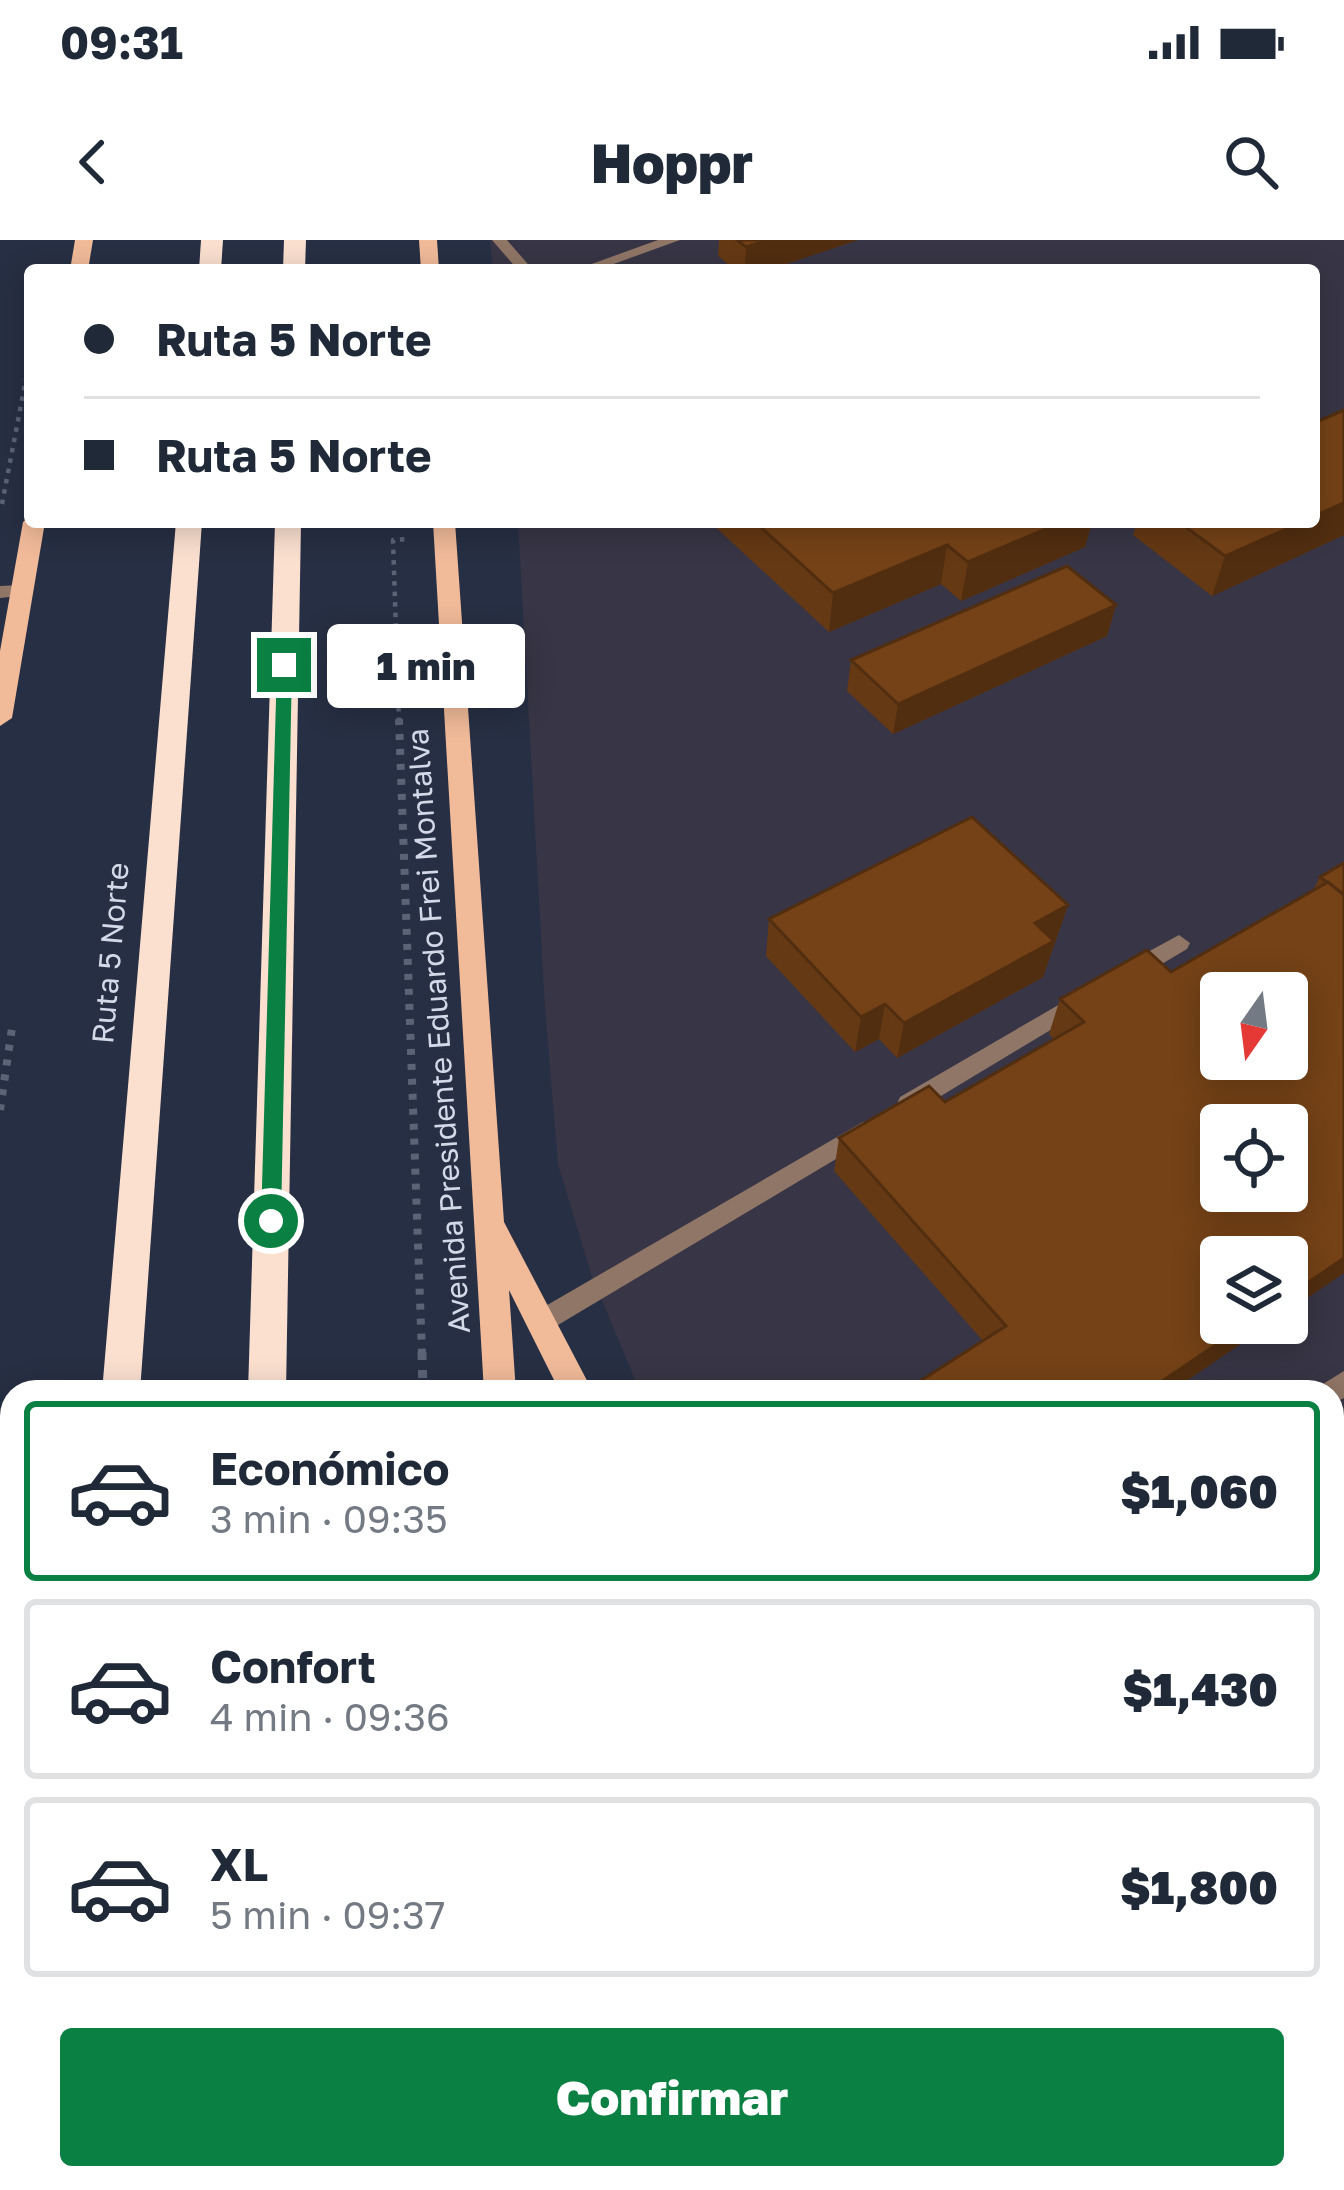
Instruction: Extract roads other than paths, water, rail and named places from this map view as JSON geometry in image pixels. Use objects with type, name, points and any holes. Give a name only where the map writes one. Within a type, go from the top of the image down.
[{"type":"highway","name":"Ruta 5 Norte","points":[[122,1380],[189,528]]},
{"type":"highway","points":[[267,1380],[288,528]]},
{"type":"main road","points":[[0,718],[11,591],[32,528]]},
{"type":"main road","name":"Avenida Presidente Eduardo Frei Montalva","points":[[444,528],[499,1380]]},
{"type":"main road","points":[[489,1218],[570,1380]]},
{"type":"lane","points":[[499,240],[521,264]]},
{"type":"lane","points":[[600,264],[673,240]]},
{"type":"lane","points":[[539,1324],[1180,943]]}]
